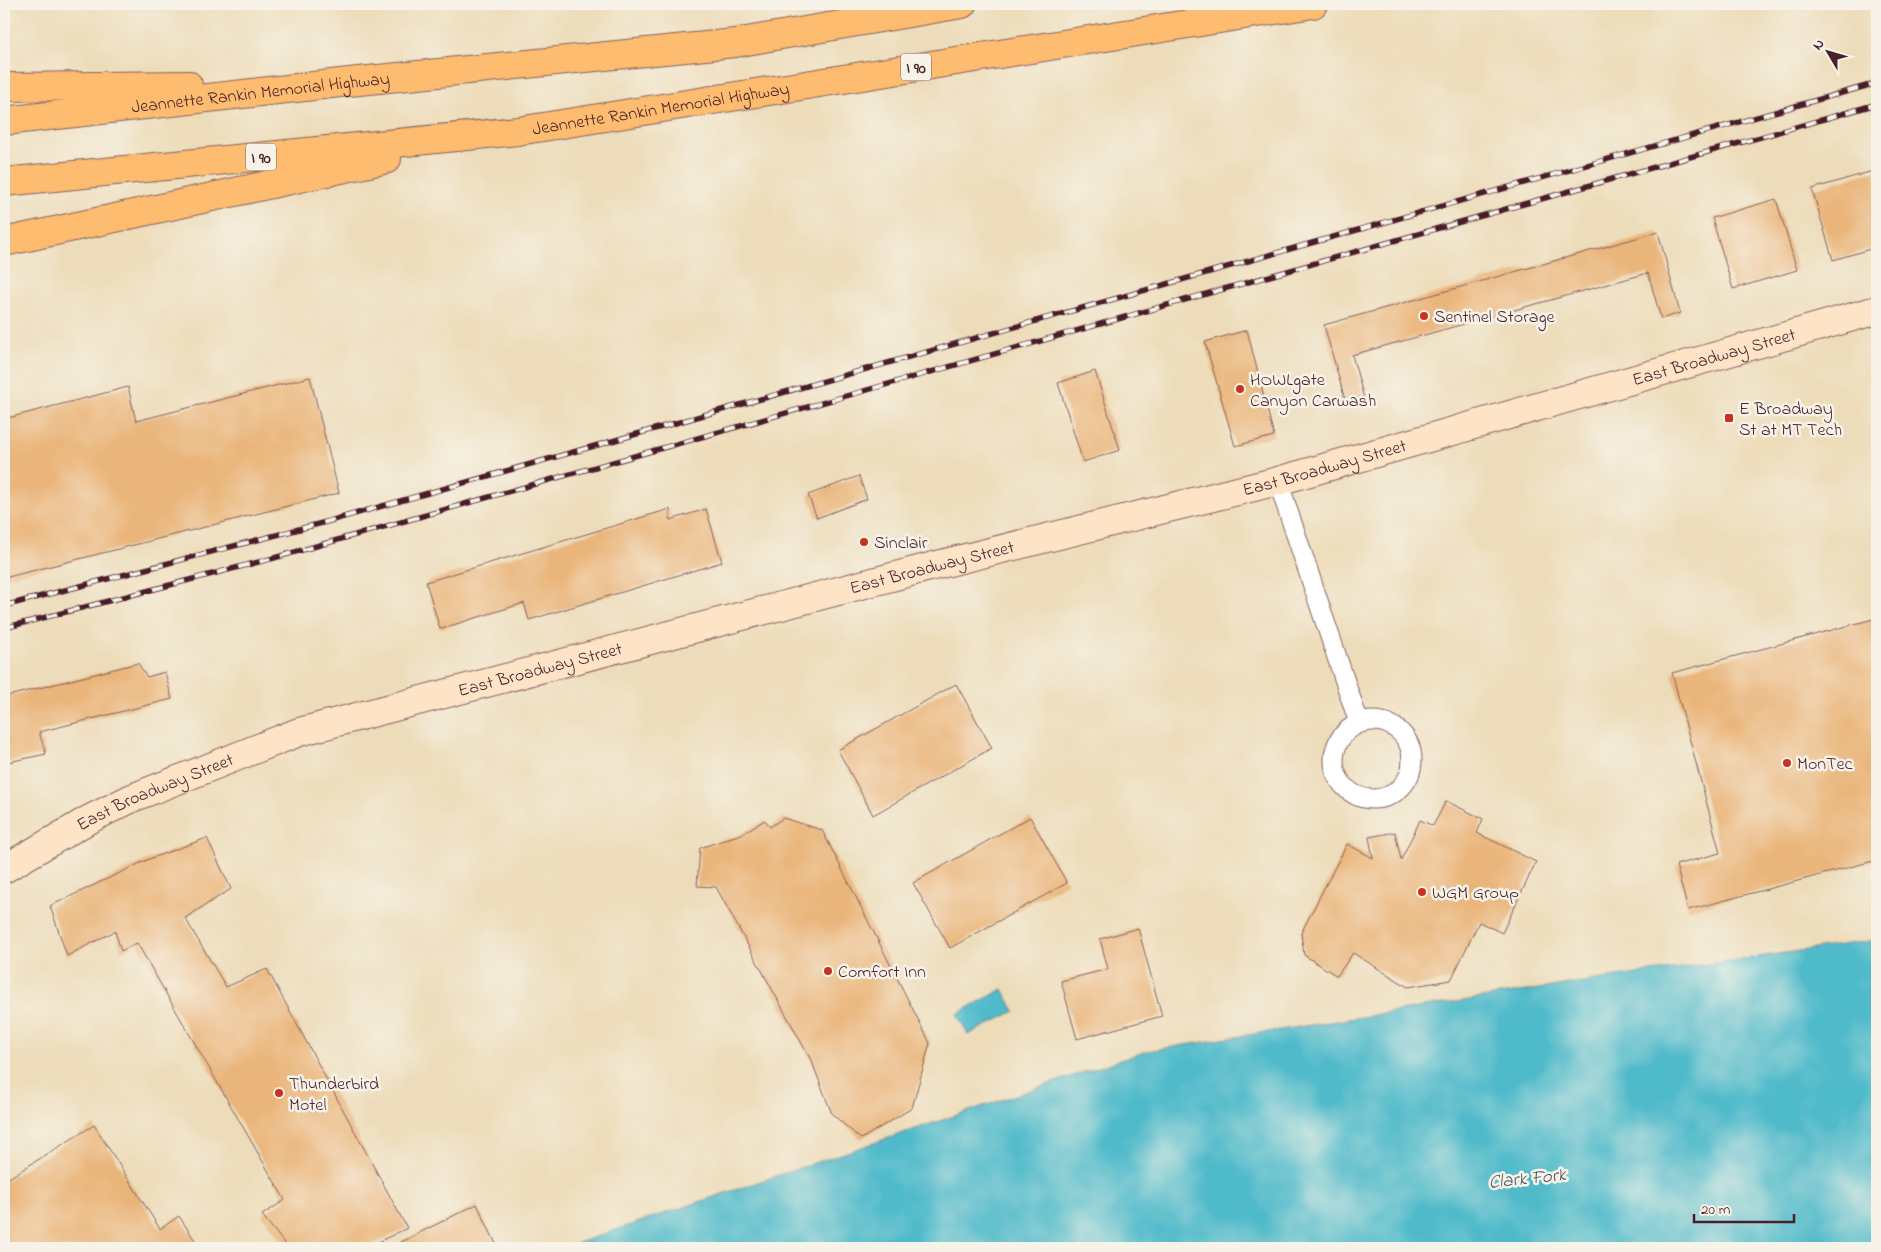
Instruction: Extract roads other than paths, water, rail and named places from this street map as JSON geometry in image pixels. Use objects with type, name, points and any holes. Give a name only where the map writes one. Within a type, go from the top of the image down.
[{"type":"highway","name":"Jeannette Rankin Memorial Highway","points":[[4,121],[349,82],[735,44],[962,4]]},
{"type":"highway","name":"Jeannette Rankin Memorial Highway","points":[[4,182],[518,131],[1313,4]]},
{"type":"highway","points":[[4,87],[349,82]]},
{"type":"highway","points":[[4,242],[518,131]]},
{"type":"main road","name":"East Broadway Street","points":[[4,869],[88,820],[132,798],[299,732],[944,563],[1278,481],[1877,310]]},
{"type":"lane","points":[[1278,481],[1359,723]]},
{"type":"lane","points":[[1373,721],[1386,723],[1398,730],[1407,740],[1412,766],[1407,779],[1398,790],[1387,797],[1375,799],[1362,798],[1351,793],[1342,785],[1336,774],[1333,762],[1337,744],[1348,729],[1359,723],[1373,721]]},
{"type":"water","name":"Clark Fork","points":[[1877,940],[1877,1246],[1703,1248],[570,1248],[580,1242],[1147,1051],[1595,980]]},
{"type":"water","points":[[1003,989],[1015,1011],[968,1035],[957,1014]]},
{"type":"railway","points":[[4,606],[326,522],[1877,83]]},
{"type":"railway","points":[[4,628],[274,558],[1877,104]]},
{"type":"place","name":"Sentinel Storage","points":[[1424,316]]},
{"type":"place","name":"HOWLgate Canyon Carwash","points":[[1240,389]]},
{"type":"place","name":"E Broadway St at MT Tech","points":[[1729,418]]},
{"type":"place","name":"Sinclair","points":[[864,542]]},
{"type":"place","name":"MonTec","points":[[1787,763]]},
{"type":"place","name":"WGM Group","points":[[1422,892]]},
{"type":"place","name":"Comfort Inn","points":[[828,971]]},
{"type":"place","name":"Thunderbird Motel","points":[[279,1093]]}]
